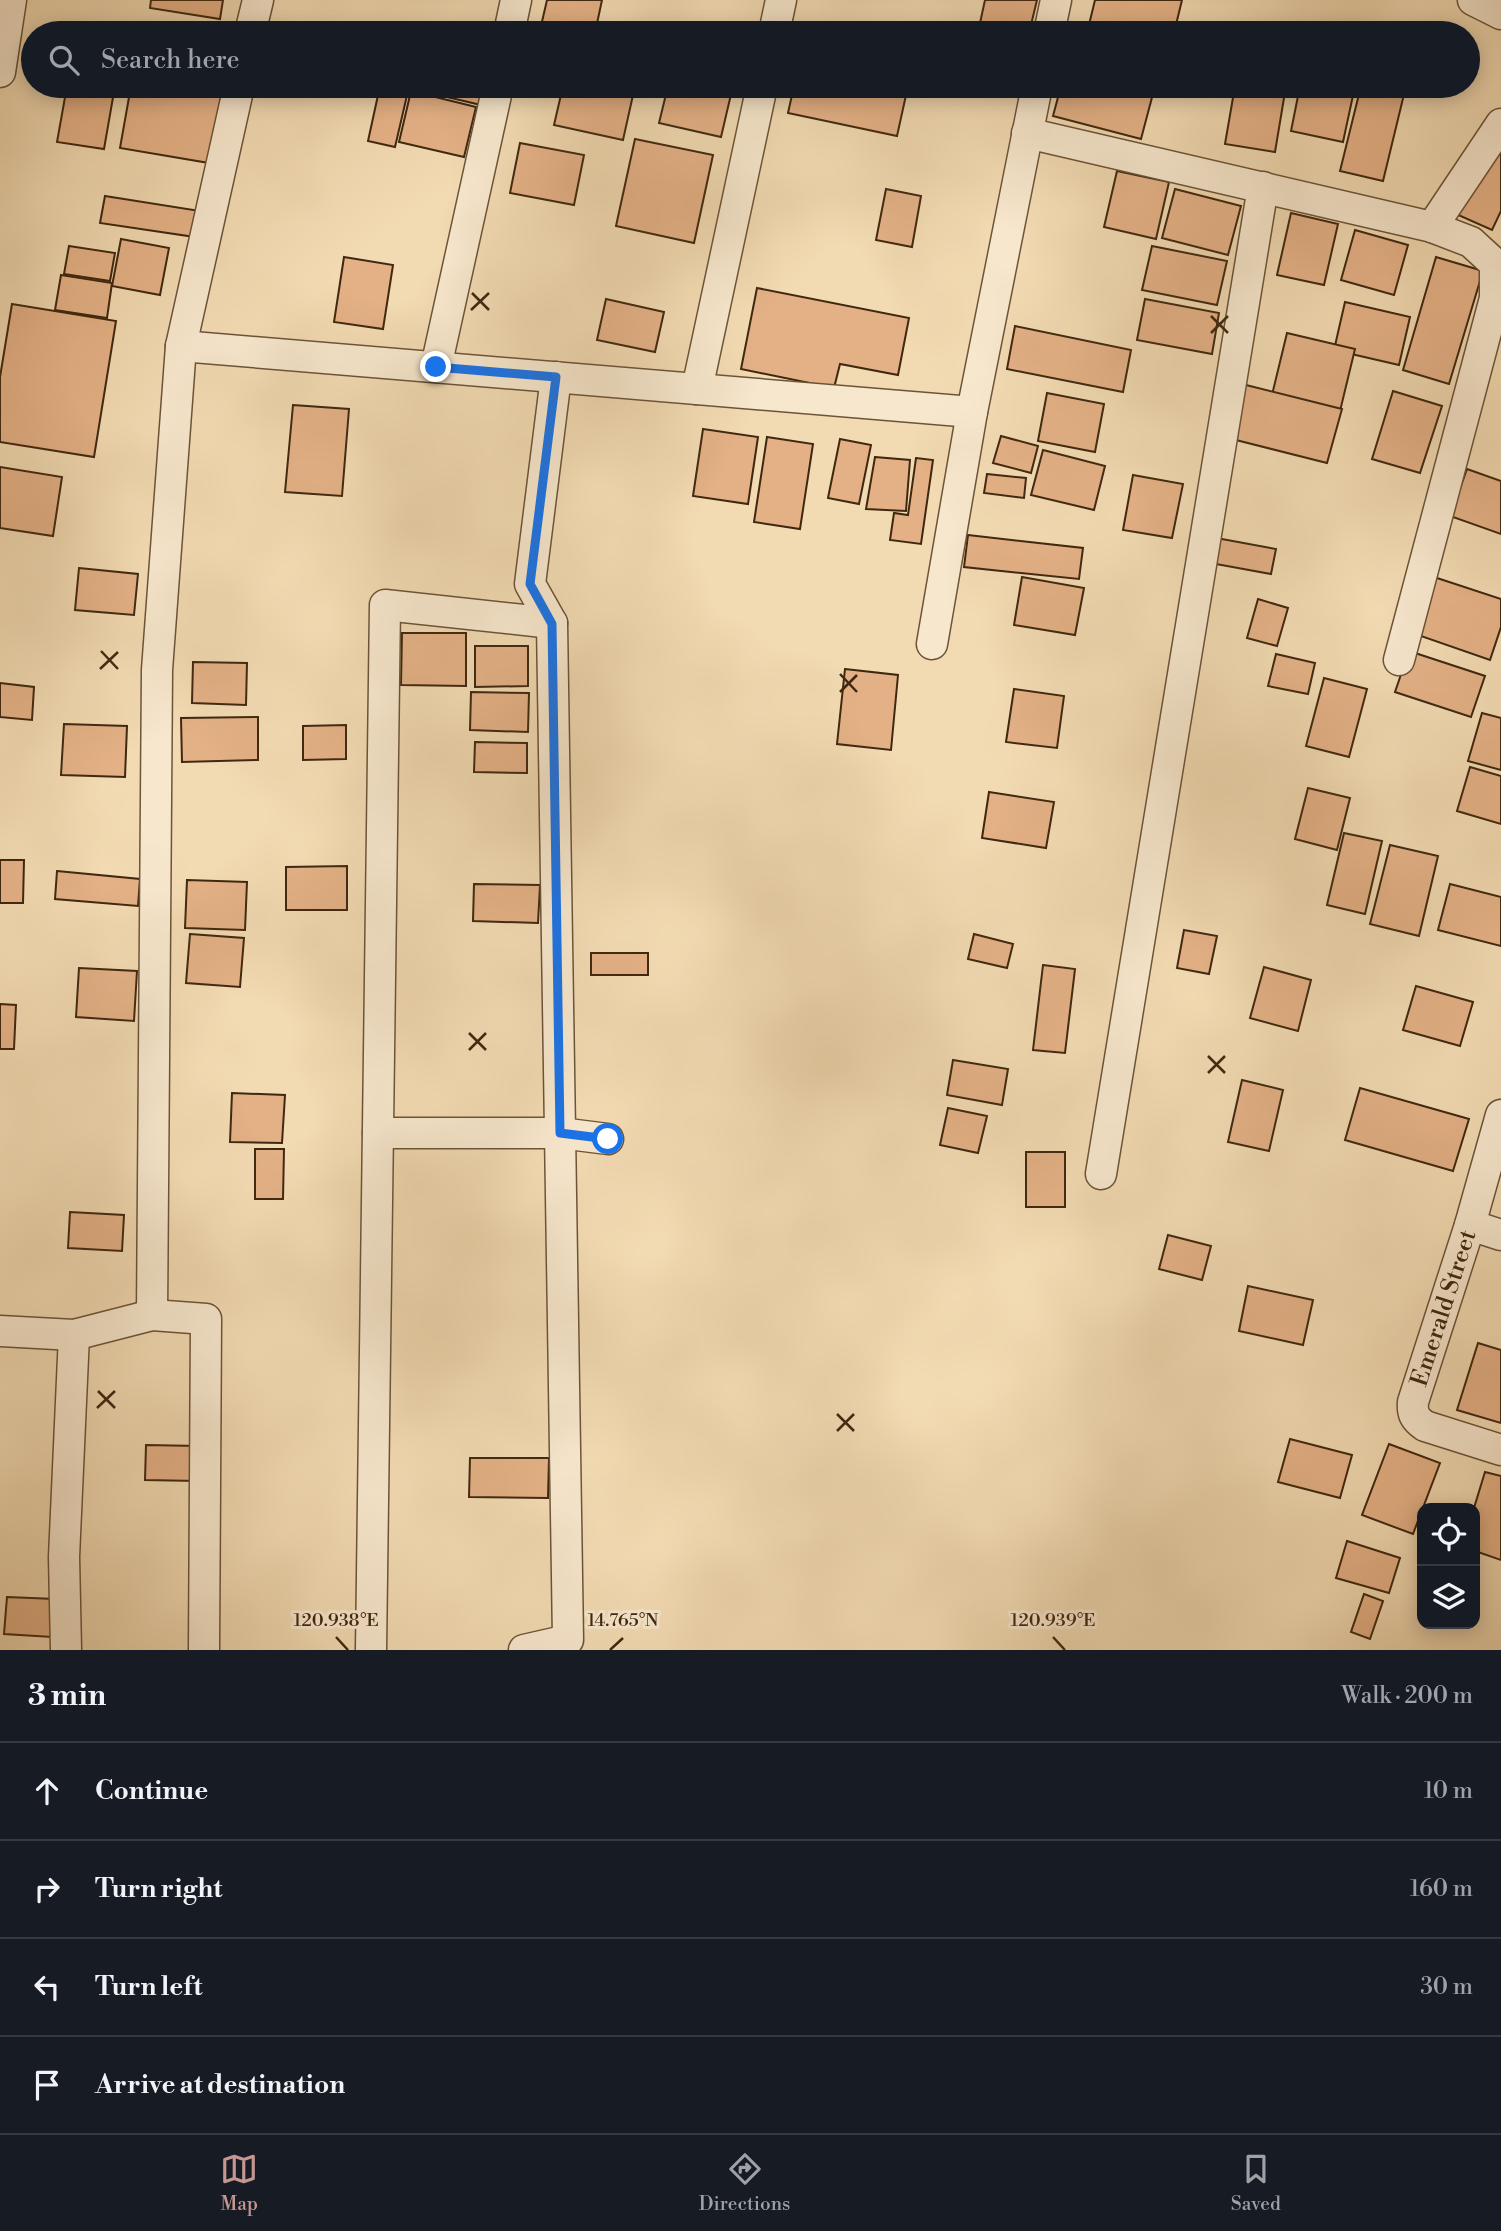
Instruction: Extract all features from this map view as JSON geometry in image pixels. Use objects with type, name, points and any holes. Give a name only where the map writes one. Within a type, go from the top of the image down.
[{"type":"street","points":[[0,72],[11,0]]},
{"type":"street","points":[[253,21],[258,0]]},
{"type":"street","points":[[512,21],[516,0]]},
{"type":"street","points":[[777,21],[781,0]]},
{"type":"street","points":[[1052,21],[1056,0]]},
{"type":"street","points":[[1473,0],[1501,14]]},
{"type":"street","points":[[152,1315],[157,670],[181,346],[236,98]]},
{"type":"street","points":[[436,367],[495,98]]},
{"type":"street","points":[[697,389],[759,98]]},
{"type":"street","points":[[932,644],[972,412],[1034,98]]},
{"type":"street","points":[[1432,227],[1501,124]]},
{"type":"street","points":[[1027,133],[1432,227],[1471,242],[1495,264],[1495,298],[1399,660]]},
{"type":"street","points":[[1101,1174],[1262,187]]},
{"type":"street","points":[[181,346],[972,412]]},
{"type":"street","points":[[524,1650],[568,1640],[552,624],[530,584],[556,377]]},
{"type":"street","points":[[371,1650],[385,605],[552,624]]},
{"type":"street","name":"Emerald Street","points":[[1501,1115],[1412,1412],[1425,1426],[1501,1450]]},
{"type":"street","points":[[377,1133],[560,1133],[608,1139]]},
{"type":"street","points":[[1470,1225],[1501,1235]]},
{"type":"street","points":[[0,1331],[74,1335],[152,1315],[206,1319],[204,1650]]},
{"type":"street","points":[[66,1650],[64,1558],[74,1335]]},
{"type":"building","points":[[151,0],[223,0],[220,19],[150,8]]},
{"type":"building","points":[[547,0],[602,0],[598,21],[542,21]]},
{"type":"building","points":[[985,0],[1037,0],[1032,21],[980,21]]},
{"type":"building","points":[[1095,0],[1182,0],[1177,21],[1090,21]]},
{"type":"building","points":[[65,98],[113,98],[104,149],[57,142]]},
{"type":"building","points":[[129,98],[226,98],[215,164],[120,148]]},
{"type":"building","points":[[377,98],[406,98],[395,147],[368,141]]},
{"type":"building","points":[[409,98],[439,98],[476,107],[464,157],[399,142]]},
{"type":"building","points":[[451,98],[483,98],[481,105]]},
{"type":"building","points":[[560,98],[632,98],[623,140],[554,125]]},
{"type":"building","points":[[665,98],[730,98],[721,137],[659,123]]},
{"type":"building","points":[[791,98],[905,98],[897,136],[788,113]]},
{"type":"building","points":[[1058,98],[1152,98],[1141,139],[1053,116]]},
{"type":"building","points":[[1233,98],[1284,98],[1275,152],[1225,144]]},
{"type":"building","points":[[1298,98],[1352,98],[1343,142],[1291,131]]},
{"type":"building","points":[[1358,98],[1403,98],[1383,181],[1340,171]]},
{"type":"building","points":[[635,139],[713,155],[694,243],[616,226]]},
{"type":"building","points":[[520,143],[584,155],[574,205],[510,193]]},
{"type":"building","points":[[1486,148],[1501,155],[1501,211],[1492,230],[1456,214]]},
{"type":"building","points":[[1117,171],[1169,182],[1156,239],[1104,227]]},
{"type":"building","points":[[886,189],[921,196],[912,247],[876,240]]},
{"type":"building","points":[[1175,189],[1241,206],[1228,255],[1162,238]]},
{"type":"building","points":[[105,196],[200,211],[195,237],[100,223]]},
{"type":"building","points":[[1291,213],[1338,224],[1324,285],[1277,275]]},
{"type":"building","points":[[1355,230],[1408,245],[1394,295],[1341,280]]},
{"type":"building","points":[[121,239],[169,248],[160,295],[112,286]]},
{"type":"building","points":[[69,246],[115,253],[110,281],[64,274]]},
{"type":"building","points":[[1152,246],[1227,261],[1217,305],[1142,290]]},
{"type":"building","points":[[344,257],[393,265],[383,329],[334,322]]},
{"type":"building","points":[[1436,257],[1483,271],[1449,384],[1403,370]]},
{"type":"building","points":[[61,275],[112,283],[107,318],[55,310]]},
{"type":"building","points":[[757,288],[909,318],[898,375],[840,364],[834,388],[741,369]]},
{"type":"building","points":[[606,299],[664,312],[655,352],[597,340]]},
{"type":"building","points":[[1145,299],[1219,313],[1212,354],[1137,340]]},
{"type":"building","points":[[1345,302],[1410,317],[1399,365],[1334,350]]},
{"type":"building","points":[[12,304],[116,321],[94,457],[0,442],[0,377]]},
{"type":"building","points":[[1015,326],[1131,350],[1123,392],[1007,369]]},
{"type":"building","points":[[1287,333],[1355,349],[1340,411],[1272,395]]},
{"type":"building","points":[[1242,384],[1342,409],[1327,463],[1228,438]]},
{"type":"building","points":[[1393,391],[1442,406],[1420,473],[1372,459]]},
{"type":"building","points":[[1047,393],[1104,404],[1095,452],[1038,441]]},
{"type":"building","points":[[293,405],[349,409],[342,496],[285,492]]},
{"type":"building","points":[[703,429],[758,437],[748,504],[693,496]]},
{"type":"building","points":[[1001,436],[1038,446],[1031,473],[993,463]]},
{"type":"building","points":[[767,437],[813,444],[800,529],[754,522]]},
{"type":"building","points":[[840,439],[871,445],[859,504],[828,498]]},
{"type":"building","points":[[1043,450],[1105,466],[1094,510],[1031,495]]},
{"type":"building","points":[[875,457],[910,460],[906,511],[866,509]]},
{"type":"building","points":[[916,458],[933,460],[921,544],[890,540],[894,513],[908,515]]},
{"type":"building","points":[[0,467],[62,477],[53,536],[0,528]]},
{"type":"building","points":[[1467,469],[1501,481],[1501,534],[1450,516]]},
{"type":"building","points":[[987,474],[1026,478],[1024,498],[984,493]]},
{"type":"building","points":[[1133,475],[1183,484],[1172,538],[1123,530]]},
{"type":"building","points":[[968,535],[1083,548],[1079,579],[964,567]]},
{"type":"building","points":[[1211,537],[1276,549],[1271,574],[1205,562]]},
{"type":"building","points":[[79,568],[138,574],[134,615],[75,610]]},
{"type":"building","points":[[1022,577],[1084,588],[1075,635],[1014,625]]},
{"type":"building","points":[[1434,577],[1501,599],[1501,627],[1490,660],[1415,634]]},
{"type":"building","points":[[1258,599],[1288,608],[1277,646],[1247,638]]},
{"type":"building","points":[[402,633],[466,633],[466,686],[401,685]]},
{"type":"building","points":[[475,646],[528,646],[528,686],[475,687]]},
{"type":"building","points":[[1409,651],[1485,676],[1471,717],[1395,692]]},
{"type":"building","points":[[1276,654],[1315,663],[1308,694],[1268,686]]},
{"type":"building","points":[[193,662],[247,663],[246,705],[192,703]]},
{"type":"building","points":[[845,669],[898,675],[891,750],[837,744]]},
{"type":"building","points":[[1324,678],[1367,689],[1349,757],[1306,746]]},
{"type":"building","points":[[0,683],[34,687],[32,720],[0,717]]},
{"type":"building","points":[[1014,689],[1064,696],[1057,748],[1006,742]]},
{"type":"building","points":[[471,692],[529,693],[528,732],[470,730]]},
{"type":"building","points":[[1482,713],[1501,718],[1501,770],[1468,761]]},
{"type":"building","points":[[258,717],[258,760],[182,762],[181,718]]},
{"type":"building","points":[[64,724],[127,726],[125,777],[61,775]]},
{"type":"building","points":[[346,725],[346,759],[303,760],[303,726]]},
{"type":"building","points":[[475,742],[527,743],[527,773],[474,772]]},
{"type":"building","points":[[1470,767],[1501,776],[1501,824],[1457,811]]},
{"type":"building","points":[[1308,788],[1350,798],[1337,850],[1295,839]]},
{"type":"building","points":[[989,792],[1054,802],[1046,848],[982,838]]},
{"type":"building","points":[[1344,833],[1382,841],[1365,914],[1327,905]]},
{"type":"building","points":[[1390,845],[1438,856],[1419,936],[1370,924]]},
{"type":"building","points":[[0,860],[24,860],[23,903],[0,903]]},
{"type":"building","points":[[347,866],[347,910],[286,910],[286,867]]},
{"type":"building","points":[[57,871],[140,879],[138,906],[55,899]]},
{"type":"building","points":[[187,880],[247,882],[245,930],[185,928]]},
{"type":"building","points":[[474,884],[540,885],[538,923],[473,921]]},
{"type":"building","points":[[1450,884],[1501,897],[1501,946],[1438,930]]},
{"type":"building","points":[[1184,930],[1217,936],[1209,974],[1177,968]]},
{"type":"building","points":[[190,934],[244,938],[240,987],[186,983]]},
{"type":"building","points":[[974,934],[1013,944],[1007,968],[968,959]]},
{"type":"building","points":[[591,953],[648,953],[648,975],[591,975]]},
{"type":"building","points":[[1043,965],[1075,969],[1065,1053],[1033,1050]]},
{"type":"building","points":[[1264,967],[1311,980],[1298,1031],[1250,1018]]},
{"type":"building","points":[[79,968],[137,971],[134,1021],[76,1017]]},
{"type":"building","points":[[1416,986],[1473,1002],[1460,1046],[1403,1030]]},
{"type":"building","points":[[0,1004],[16,1005],[14,1049],[0,1049]]},
{"type":"building","points":[[953,1060],[1008,1069],[1002,1105],[947,1095]]},
{"type":"building","points":[[1242,1080],[1283,1090],[1269,1151],[1228,1142]]},
{"type":"building","points":[[1360,1088],[1469,1119],[1453,1171],[1345,1140]]},
{"type":"building","points":[[232,1093],[285,1095],[282,1143],[230,1142]]},
{"type":"building","points":[[948,1108],[987,1116],[978,1153],[940,1145]]},
{"type":"building","points":[[255,1149],[284,1149],[283,1199],[255,1199]]},
{"type":"building","points":[[1026,1152],[1065,1152],[1065,1207],[1026,1207]]},
{"type":"building","points":[[70,1212],[124,1215],[122,1251],[68,1248]]},
{"type":"building","points":[[1168,1235],[1211,1246],[1202,1280],[1159,1269]]},
{"type":"building","points":[[1248,1286],[1313,1300],[1303,1345],[1239,1331]]},
{"type":"building","points":[[1478,1343],[1501,1350],[1501,1423],[1457,1410]]},
{"type":"building","points":[[1290,1439],[1352,1455],[1340,1498],[1278,1482]]},
{"type":"building","points":[[1389,1444],[1440,1463],[1425,1503],[1417,1503],[1417,1523],[1413,1534],[1362,1515]]},
{"type":"building","points":[[146,1445],[199,1446],[198,1481],[145,1480]]},
{"type":"building","points":[[470,1458],[549,1458],[548,1498],[469,1497]]},
{"type":"building","points":[[1485,1472],[1501,1476],[1501,1560],[1480,1553],[1480,1503],[1476,1503]]},
{"type":"building","points":[[1347,1541],[1400,1558],[1389,1593],[1336,1578]]},
{"type":"building","points":[[1364,1594],[1383,1601],[1370,1639],[1351,1632]]},
{"type":"building","points":[[7,1597],[55,1599],[52,1637],[4,1634]]},
{"type":"route","points":[[436,367],[556,377],[530,584],[552,624],[560,1133],[608,1139]]}]
